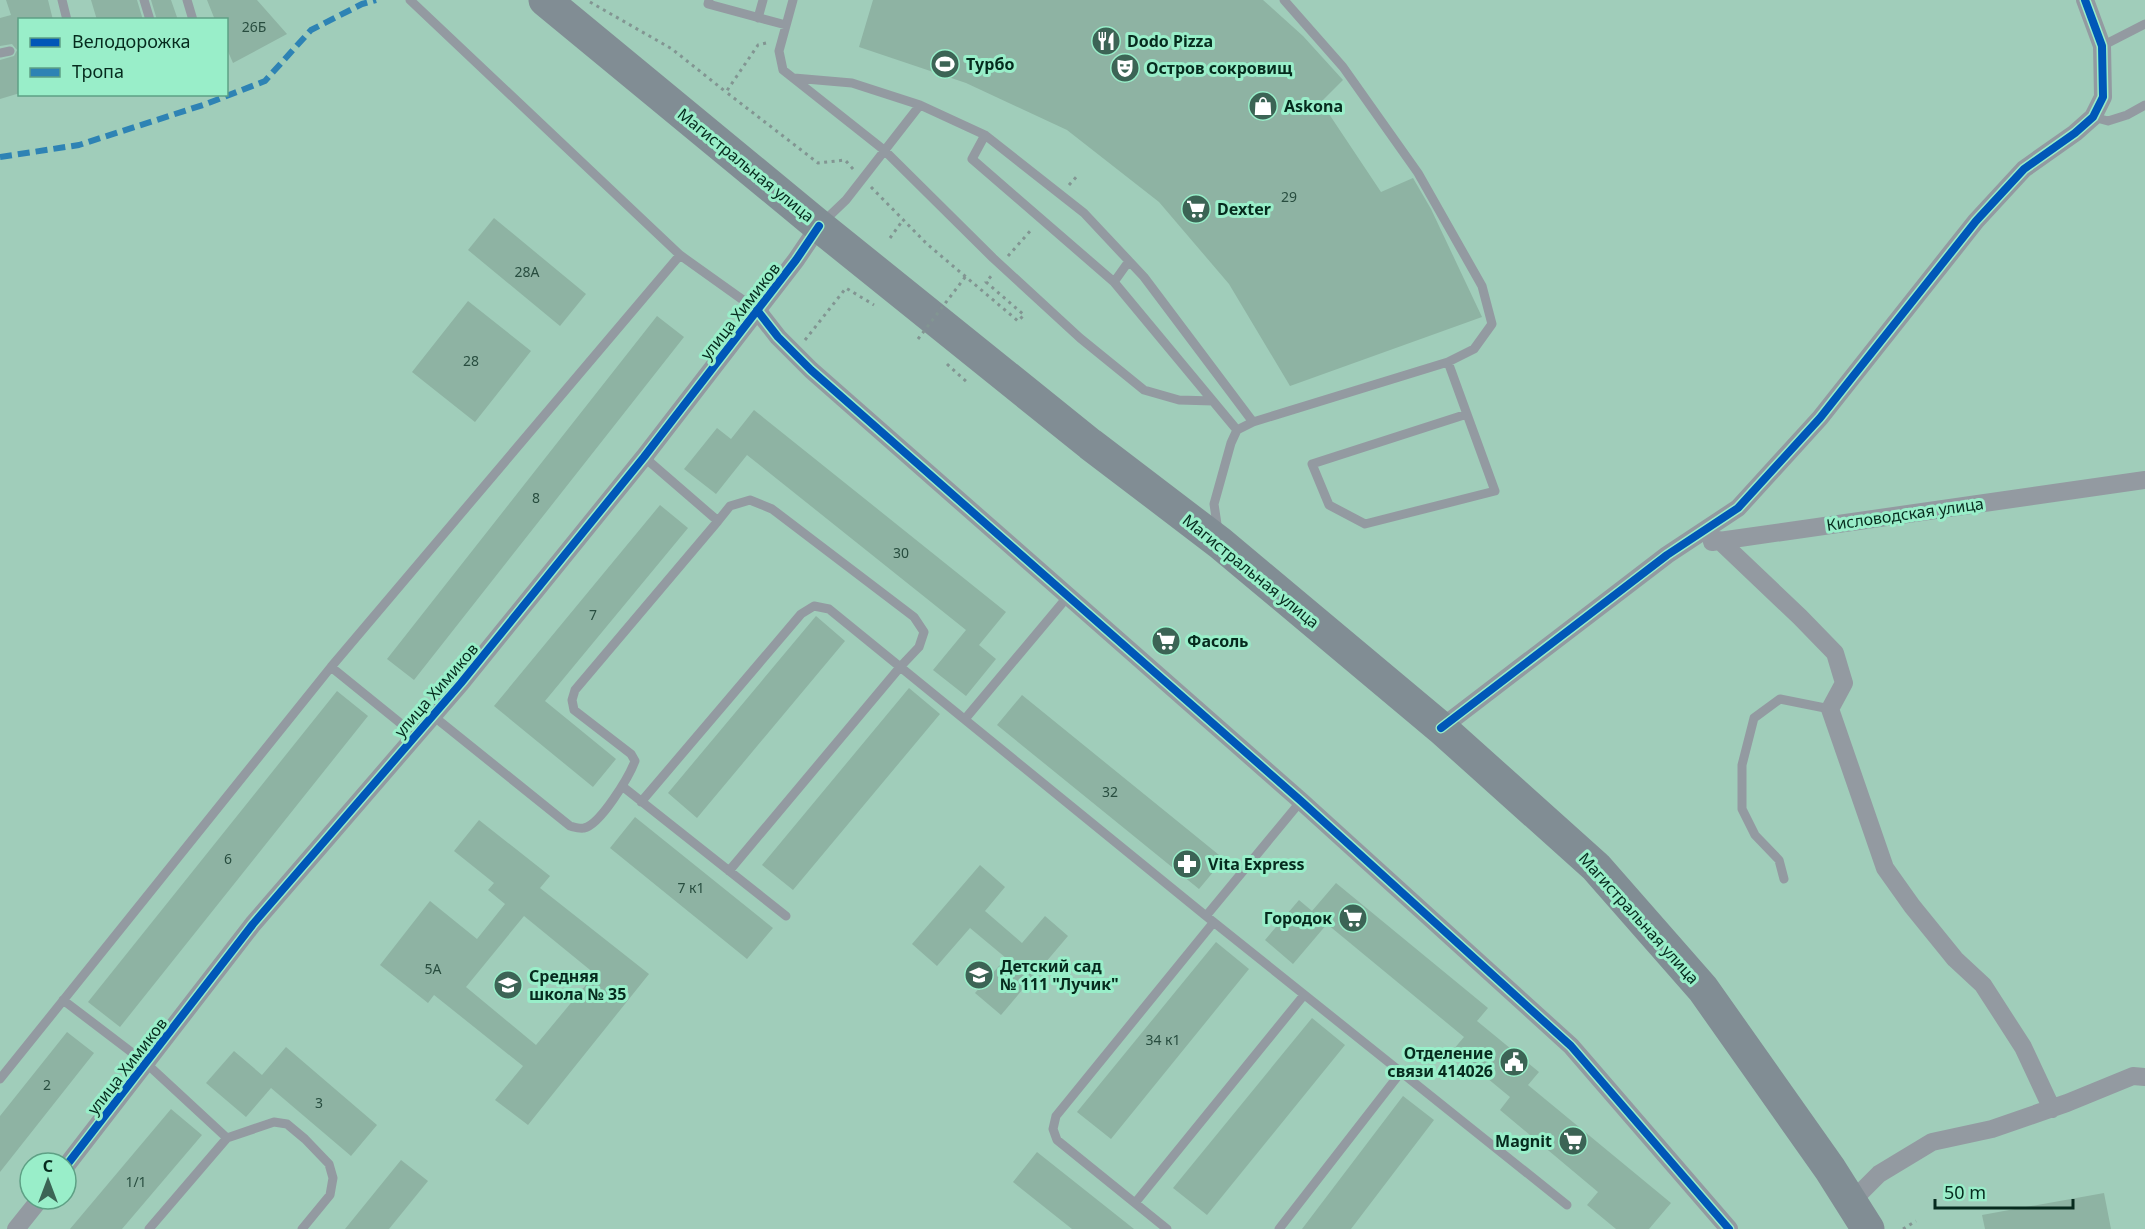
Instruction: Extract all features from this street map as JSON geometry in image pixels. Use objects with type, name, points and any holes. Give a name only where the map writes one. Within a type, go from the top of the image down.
[{"type":"highway","name":"Магистральная улица","points":[[545,0],[819,226],[1090,444],[1220,543],[1441,728],[1596,867],[1703,988],[1830,1169],[1868,1229]]},
{"type":"street","points":[[1441,728],[1667,555],[1738,508],[1820,418],[1977,221],[2024,169],[2075,133],[2093,117],[2103,98],[2102,46],[2085,0]]},
{"type":"street","name":"улица Химиков","points":[[78,1151],[253,924],[461,683],[644,457],[796,260],[819,226]]},
{"type":"street","points":[[757,310],[778,337],[795,353],[1301,801],[1571,1047],[1728,1228]]},
{"type":"street","name":"Кисловодская улица","points":[[1667,555],[1719,540],[2145,480]]},
{"type":"street","points":[[1719,540],[1835,653],[1844,683],[1830,709],[1885,868],[1955,959],[1983,985],[2023,1047],[2052,1109]]},
{"type":"street","points":[[1851,1202],[1879,1174],[1932,1142],[1992,1129],[2052,1109],[2133,1076],[2145,1077]]},
{"type":"street","points":[[16,1229],[30,1211]]},
{"type":"lane","points":[[62,0],[66,18]]},
{"type":"lane","points":[[144,0],[149,18]]},
{"type":"lane","points":[[187,0],[192,18]]},
{"type":"lane","points":[[410,0],[680,255],[757,310]]},
{"type":"lane","points":[[709,0],[708,4],[786,25]]},
{"type":"lane","points":[[758,18],[763,0]]},
{"type":"lane","points":[[793,0],[779,51],[783,70],[884,150],[1000,265],[1080,338],[1144,390],[1179,400],[1213,401]]},
{"type":"lane","points":[[1220,543],[1214,504],[1231,443],[1237,430],[1253,422],[1448,362],[1473,349],[1492,324],[1482,286],[1412,164],[1343,67],[1284,0]]},
{"type":"lane","points":[[2102,46],[2145,24]]},
{"type":"lane","points":[[793,78],[852,83],[920,105],[985,135],[1084,213],[1144,277],[1253,422]]},
{"type":"lane","points":[[819,226],[846,200],[920,105]]},
{"type":"lane","points":[[2093,117],[2108,121],[2127,115],[2145,105]]},
{"type":"lane","points":[[985,135],[972,159],[1114,282],[1237,430]]},
{"type":"lane","points":[[0,1079],[331,667],[680,255]]},
{"type":"lane","points":[[1114,282],[1129,261]]},
{"type":"lane","points":[[1448,362],[1467,414],[1495,491],[1365,524],[1329,505],[1312,464],[1467,414]]},
{"type":"lane","points":[[644,457],[718,520]]},
{"type":"lane","points":[[432,715],[570,826],[583,829],[595,823],[622,786],[636,761],[632,754],[574,710],[572,700],[575,690],[730,506],[750,500],[772,509],[914,617],[924,632],[919,647],[729,872]]},
{"type":"lane","points":[[965,719],[1069,595]]},
{"type":"lane","points":[[641,802],[801,615],[814,606],[829,609],[1210,920],[1567,1204]]},
{"type":"lane","points":[[331,667],[415,735]]},
{"type":"lane","points":[[1784,879],[1779,860],[1755,835],[1742,809],[1742,765],[1754,718],[1780,699],[1830,709]]},
{"type":"lane","points":[[622,786],[786,916]]},
{"type":"lane","points":[[1167,1229],[1057,1140],[1053,1129],[1056,1116],[1301,801]]},
{"type":"lane","points":[[1135,1203],[1304,995]]},
{"type":"lane","points":[[63,1000],[147,1064],[227,1138]]},
{"type":"lane","points":[[1279,1229],[1401,1072]]},
{"type":"lane","points":[[149,1229],[227,1138],[274,1122],[287,1124],[305,1139],[329,1164],[333,1178],[330,1195],[302,1229]]},
{"type":"path","points":[[586,0],[672,49],[818,163],[845,160],[927,243],[1018,321],[1024,315],[986,282],[1040,218]]},
{"type":"path","points":[[726,92],[758,45],[782,39]]},
{"type":"path","points":[[1061,195],[1077,175]]},
{"type":"path","points":[[890,238],[903,220]]},
{"type":"path","points":[[918,339],[966,276]]},
{"type":"path","points":[[795,353],[846,288],[872,304]]},
{"type":"path","points":[[1903,1229],[1916,1221]]},
{"type":"building","points":[[6,0],[48,0],[52,18],[18,18],[18,94],[0,99],[0,60],[14,56],[17,50],[12,44],[0,46],[0,18],[11,15]]},
{"type":"building","points":[[91,0],[137,0],[142,18],[96,18]]},
{"type":"building","points":[[151,0],[171,0],[177,18],[156,18]]},
{"type":"building","points":[[207,0],[257,0],[287,34],[233,63],[228,52],[228,18],[214,18]]},
{"type":"building","points":[[873,0],[1263,0],[1303,36],[1343,80],[1321,102],[1381,192],[1413,178],[1431,209],[1482,317],[1290,386],[1229,284],[1159,202],[1067,130],[966,83],[859,47]]},
{"type":"building","points":[[494,218],[586,294],[560,326],[468,250]]},
{"type":"building","points":[[468,301],[531,351],[475,422],[412,372]]},
{"type":"building","points":[[657,316],[684,337],[414,680],[387,659]]},
{"type":"building","points":[[754,410],[1006,612],[979,645],[996,659],[966,696],[933,670],[966,630],[747,455],[716,494],[684,469],[717,428],[731,439]]},
{"type":"building","points":[[660,505],[688,528],[545,701],[616,759],[593,787],[494,706]]},
{"type":"building","points":[[816,616],[845,641],[697,818],[668,793]]},
{"type":"building","points":[[909,688],[940,714],[793,890],[762,865]]},
{"type":"building","points":[[337,691],[368,716],[120,1027],[88,1002]]},
{"type":"building","points":[[1022,695],[1224,859],[1199,889],[997,725]]},
{"type":"building","points":[[635,817],[773,928],[747,959],[610,848]]},
{"type":"building","points":[[479,820],[550,876],[540,888],[649,974],[528,1125],[495,1100],[523,1066],[434,995],[428,1003],[380,965],[430,901],[477,939],[505,904],[488,890],[494,883],[454,851]],"holes":[[[524,916],[595,974],[536,1045],[466,987]]]},
{"type":"building","points":[[980,865],[1005,887],[985,911],[1022,943],[1045,916],[1068,936],[1001,1015],[975,993],[1006,958],[970,928],[937,966],[912,944]]},
{"type":"building","points":[[1336,883],[1488,1008],[1477,1021],[1539,1072],[1528,1085],[1671,1203],[1649,1229],[1616,1229],[1587,1205],[1598,1192],[1500,1110],[1510,1097],[1453,1050],[1464,1037],[1327,924],[1293,964],[1265,940],[1299,900],[1312,911]]},
{"type":"building","points":[[1216,942],[1249,969],[1111,1139],[1077,1112]]},
{"type":"building","points":[[1312,1018],[1345,1045],[1207,1215],[1173,1188]]},
{"type":"building","points":[[67,1032],[94,1053],[0,1172],[0,1116]]},
{"type":"building","points":[[286,1047],[377,1125],[351,1156],[271,1088],[246,1117],[206,1083],[234,1051],[262,1075]]},
{"type":"building","points":[[1403,1096],[1434,1120],[1351,1229],[1302,1229]]},
{"type":"building","points":[[171,1109],[202,1135],[122,1229],[70,1229]]},
{"type":"building","points":[[1037,1152],[1134,1229],[1072,1229],[1013,1182]]},
{"type":"building","points":[[401,1160],[428,1181],[389,1229],[345,1229]]},
{"type":"building","points":[[2104,1193],[2111,1229],[1985,1229],[1982,1215]]},
{"type":"marked path","points":[[228,95],[265,81],[311,30],[362,4],[376,0]]},
{"type":"marked path","points":[[0,157],[79,145],[227,96]]},
{"type":"cycle path","points":[[1441,728],[1667,555],[1738,508],[1820,418],[1976,221],[2024,169],[2075,133],[2093,117],[2103,97],[2102,46],[2085,0]]},
{"type":"cycle path","points":[[78,1151],[253,924],[461,683],[644,457],[796,260],[819,226]]},
{"type":"cycle path","points":[[757,310],[778,337],[811,370],[1301,801],[1571,1046],[1729,1229]]},
{"type":"place","name":"Dodo Pizza","points":[[1106,41]]},
{"type":"place","name":"Турбо","points":[[945,64]]},
{"type":"place","name":"Остров сокровищ","points":[[1125,68]]},
{"type":"place","name":"Askona","points":[[1263,106]]},
{"type":"place","name":"Dexter","points":[[1196,209]]},
{"type":"place","name":"Фасоль","points":[[1166,641]]},
{"type":"place","name":"Vita Express","points":[[1187,864]]},
{"type":"place","name":"Городок","points":[[1353,918]]},
{"type":"place","name":"Детский сад № 111 \"Лучик\"","points":[[979,975]]},
{"type":"place","name":"Средняя школа № 35","points":[[508,985]]},
{"type":"place","name":"Отделение связи 414026","points":[[1514,1062]]},
{"type":"place","name":"Magnit","points":[[1573,1141]]}]
